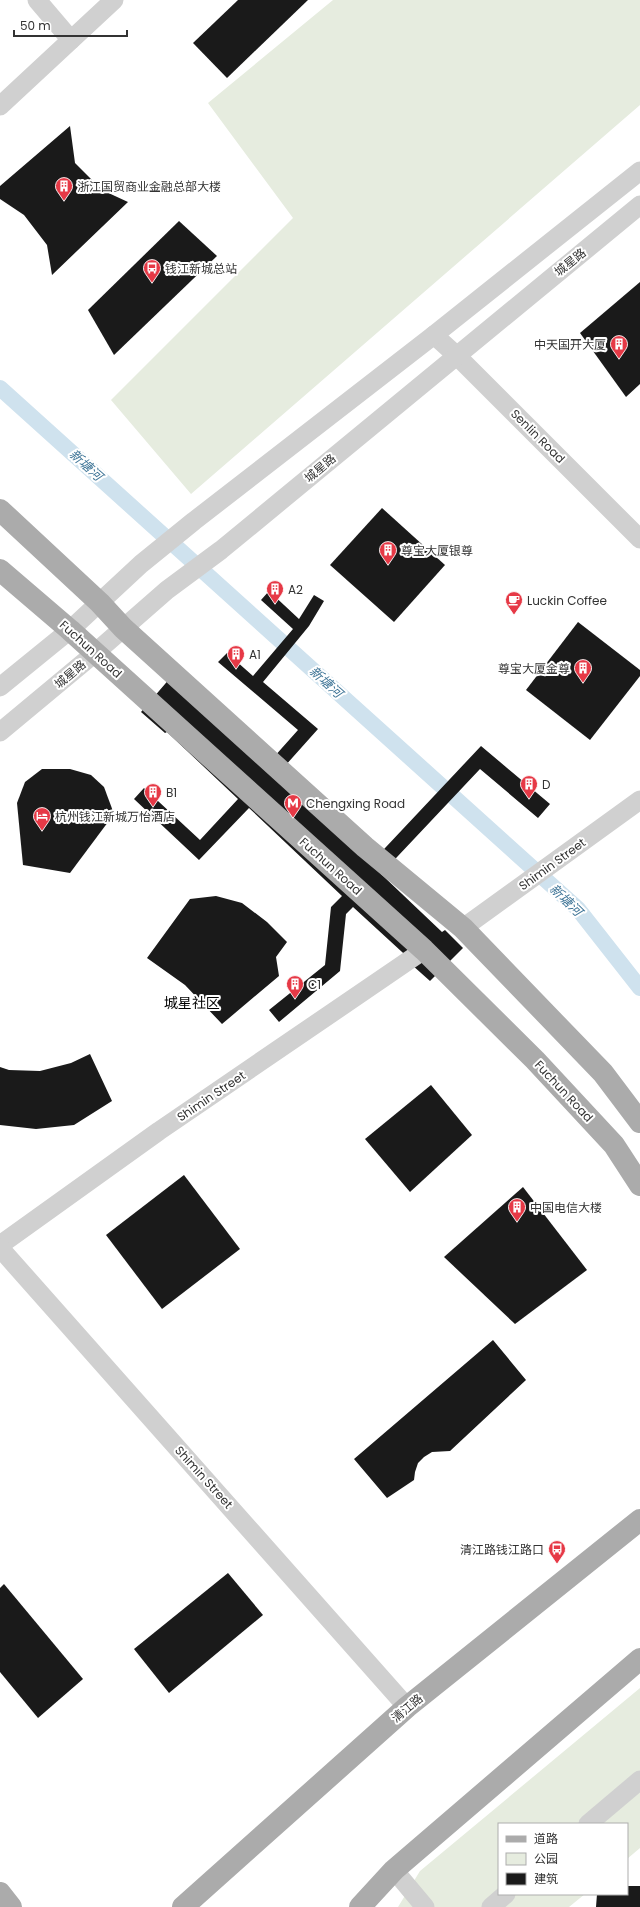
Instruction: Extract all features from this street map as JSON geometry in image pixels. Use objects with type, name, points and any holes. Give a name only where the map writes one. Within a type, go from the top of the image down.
[{"type":"main road","points":[[0,510],[100,603],[123,628],[365,846],[463,928],[603,1073],[640,1122]]},
{"type":"main road","name":"Fuchun Road","points":[[0,570],[70,630],[424,950],[535,1060],[614,1144],[640,1184]]},
{"type":"main road","name":"清江路","points":[[183,1907],[407,1706],[640,1520]]},
{"type":"main road","points":[[360,1907],[394,1870],[640,1660]]},
{"type":"main road","points":[[0,1893],[11,1907]]},
{"type":"street","points":[[37,0],[71,40]]},
{"type":"street","points":[[0,106],[114,0]]},
{"type":"street","points":[[0,687],[70,630],[141,564],[194,521],[434,335],[640,171]]},
{"type":"street","name":"城星路","points":[[0,732],[95,653],[167,590],[221,550],[640,205]]},
{"type":"street","name":"Senlin Road","points":[[434,335],[456,355],[640,539]]},
{"type":"street","name":"Shimin Street","points":[[463,928],[640,800]]},
{"type":"street","name":"Shimin Street","points":[[407,1706],[0,1246],[160,1131],[424,950]]},
{"type":"street","points":[[589,1823],[640,1780]]},
{"type":"street","points":[[394,1870],[425,1907]]},
{"type":"street","points":[[491,1907],[505,1895]]},
{"type":"green space","points":[[333,0],[640,0],[640,105],[191,494],[111,400],[293,218],[208,103]]},
{"type":"green space","points":[[640,1688],[640,1848],[628,1858],[628,1823],[498,1823],[498,1895],[584,1895],[569,1907],[398,1907],[420,1871]]},
{"type":"building","points":[[238,0],[308,0],[227,78],[193,43]]},
{"type":"building","name":"浙江国贸商业金融总部大楼","points":[[70,126],[75,163],[102,190],[128,202],[52,275],[47,245],[24,215],[0,199],[0,186]]},
{"type":"building","name":"钱江新城总站","points":[[179,221],[217,256],[114,355],[88,310]]},
{"type":"building","name":"中天国开大厦","points":[[640,282],[640,384],[626,397],[580,333]]},
{"type":"building","name":"尊宝大厦银尊","points":[[382,508],[445,565],[394,622],[330,565]]},
{"type":"building","name":"Chengxing Road","points":[[269,591],[299,619],[314,595],[324,601],[309,626],[263,682],[318,729],[276,776],[370,864],[481,746],[550,804],[538,818],[480,769],[381,874],[442,932],[445,930],[463,948],[430,981],[412,965],[414,963],[353,907],[346,914],[340,971],[279,1022],[269,1010],[325,965],[331,907],[342,896],[249,808],[199,860],[134,799],[144,788],[200,840],[238,799],[167,732],[165,733],[141,712],[171,677],[265,767],[298,730],[218,662],[227,653],[253,676],[293,629],[261,600]]},
{"type":"building","name":"尊宝大厦金尊","points":[[578,622],[640,670],[640,676],[590,740],[526,690]]},
{"type":"building","points":[[42,769],[70,769],[91,775],[104,787],[114,814],[70,873],[23,865],[17,803],[25,782]]},
{"type":"building","points":[[216,896],[242,903],[267,922],[287,942],[276,957],[279,976],[222,1024],[185,985],[147,958],[190,899]]},
{"type":"building","points":[[90,1054],[112,1101],[74,1125],[36,1129],[0,1125],[0,1067],[9,1070],[40,1071],[71,1063]]},
{"type":"building","points":[[431,1085],[472,1135],[410,1192],[365,1139]]},
{"type":"building","points":[[184,1175],[240,1249],[162,1309],[106,1235]]},
{"type":"building","name":"中国电信大楼","points":[[523,1187],[587,1270],[515,1324],[444,1257]]},
{"type":"building","points":[[493,1340],[526,1380],[450,1451],[432,1452],[424,1457],[418,1463],[414,1480],[387,1498],[354,1459]]},
{"type":"building","points":[[228,1573],[263,1615],[169,1693],[134,1649]]},
{"type":"building","points":[[4,1584],[83,1679],[38,1718],[0,1672],[0,1588]]},
{"type":"building","points":[[628,1886],[640,1886],[640,1907],[596,1907],[597,1895],[628,1895]]},
{"type":"waterway","name":"新塘河","points":[[0,388],[578,909],[640,988]]},
{"type":"place","name":"浙江国贸商业金融总部大楼","points":[[64,201]]},
{"type":"place","name":"钱江新城总站","points":[[152,283]]},
{"type":"place","name":"中天国开大厦","points":[[619,359]]},
{"type":"place","name":"尊宝大厦银尊","points":[[388,565]]},
{"type":"place","name":"A2","points":[[275,604]]},
{"type":"place","name":"Luckin Coffee","points":[[514,615]]},
{"type":"place","name":"A1","points":[[236,669]]},
{"type":"place","name":"尊宝大厦金尊","points":[[583,683]]},
{"type":"place","name":"D","points":[[529,799]]},
{"type":"place","name":"B1","points":[[153,807]]},
{"type":"place","name":"Chengxing Road","points":[[293,818]]},
{"type":"place","name":"杭州钱江新城万怡酒店","points":[[42,831]]},
{"type":"place","name":"C1","points":[[295,999]]},
{"type":"place","name":"中国电信大楼","points":[[517,1222]]},
{"type":"place","name":"清江路钱江路口","points":[[557,1564]]},
{"type":"district","name":"城星社区","points":[[192,1003]]}]
